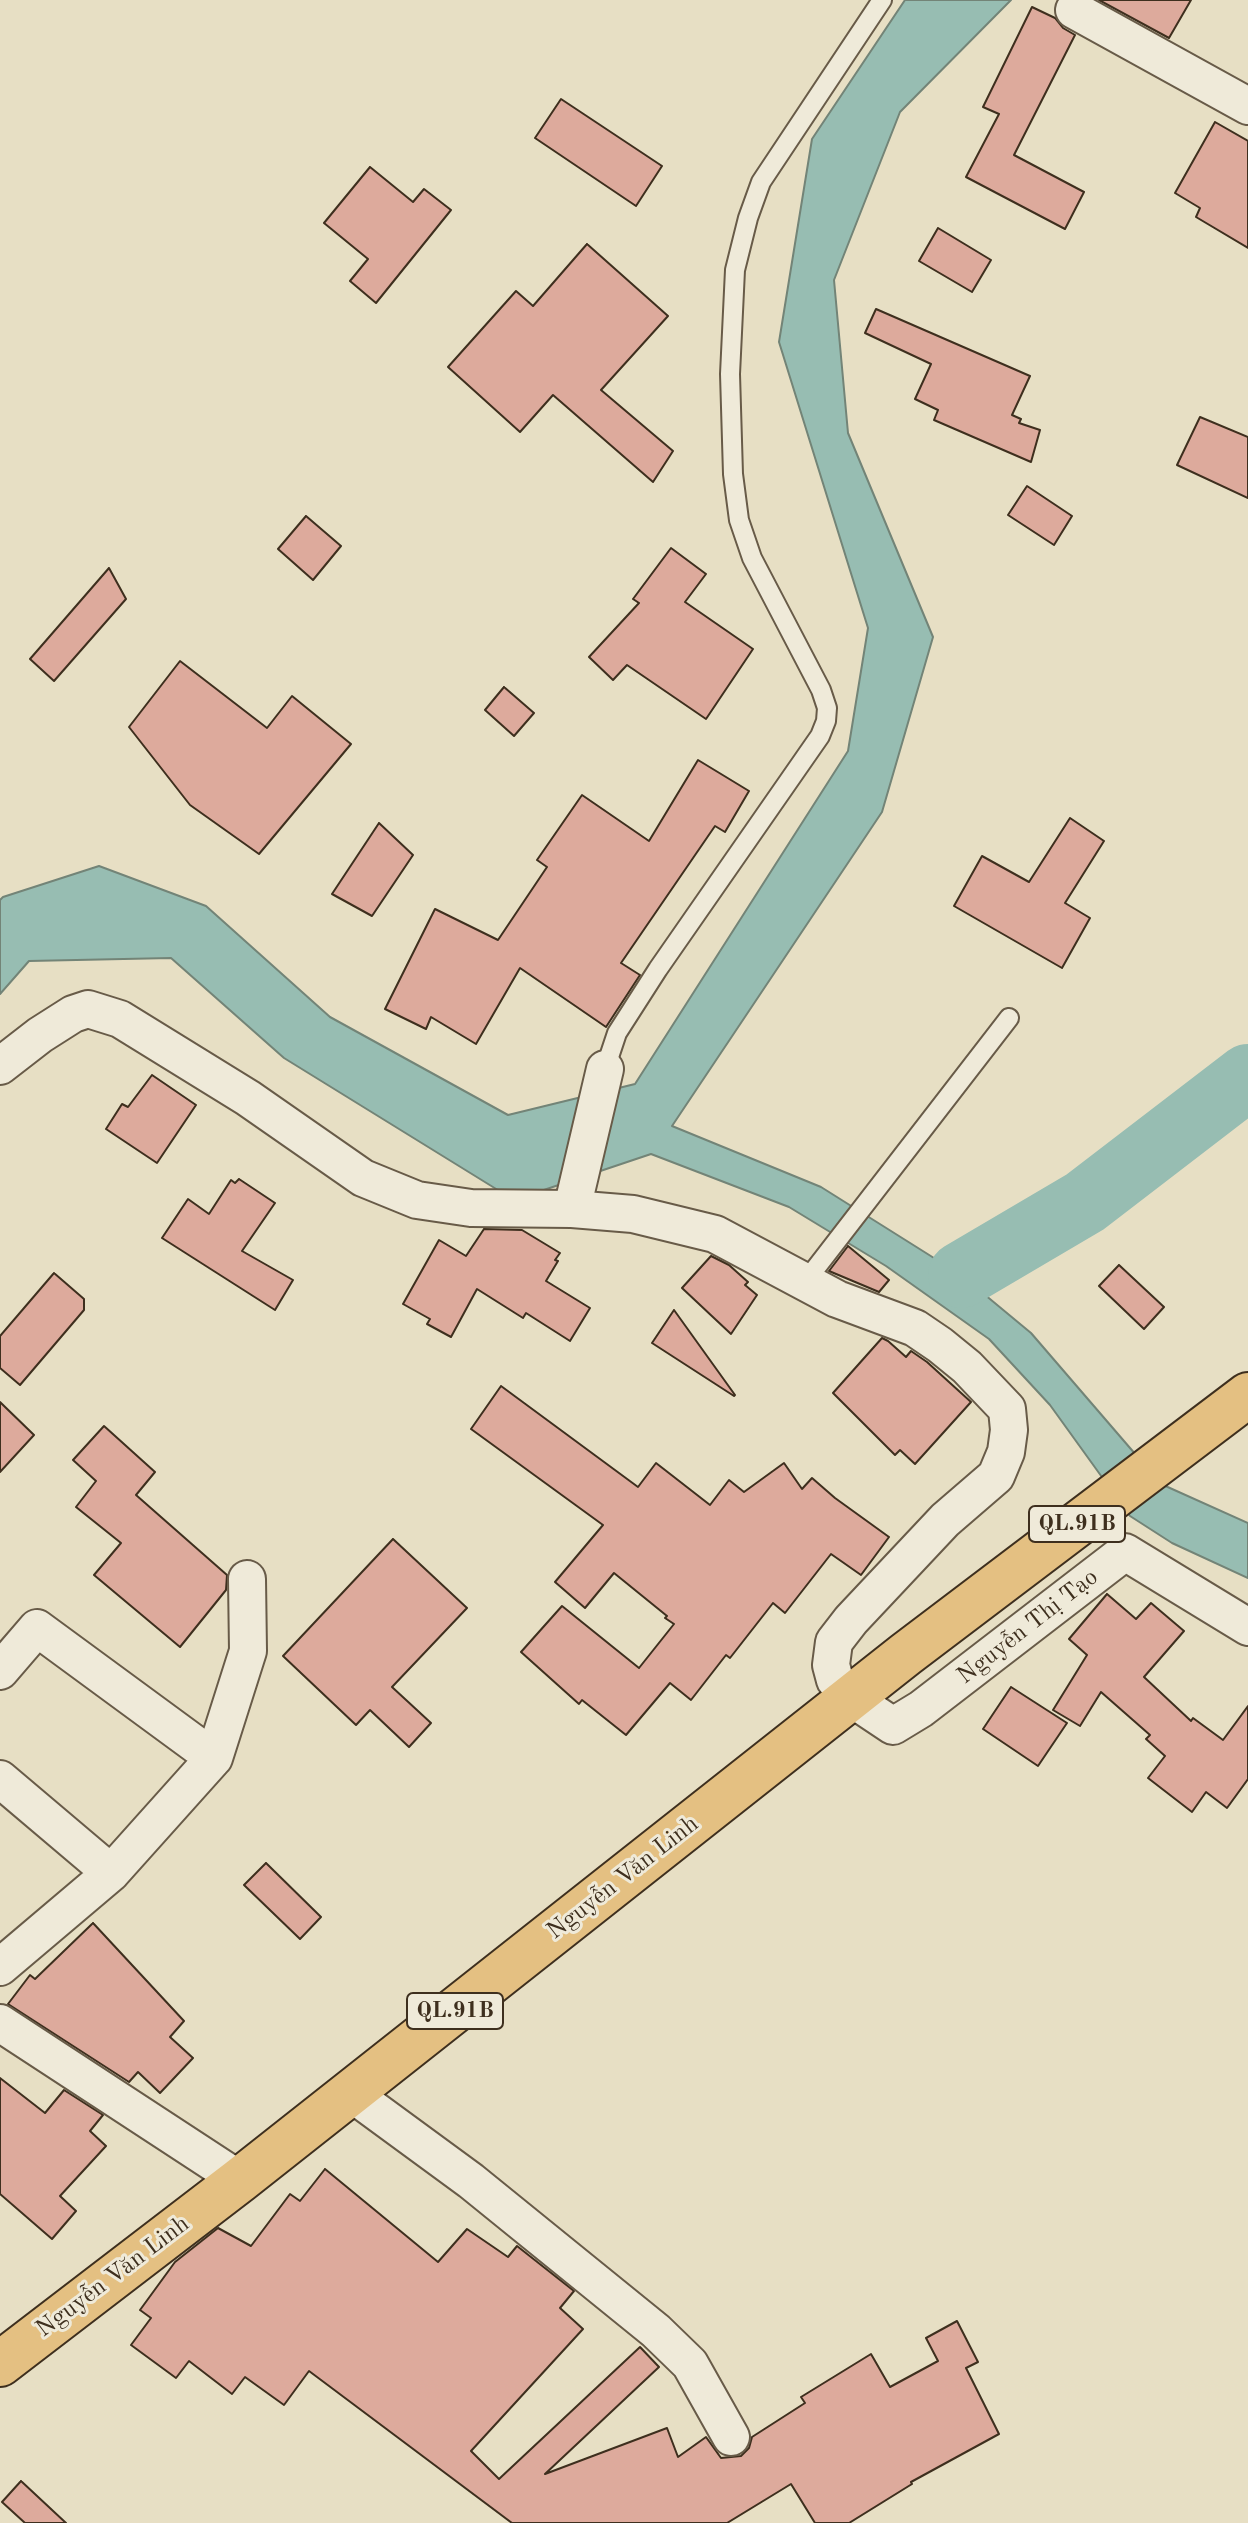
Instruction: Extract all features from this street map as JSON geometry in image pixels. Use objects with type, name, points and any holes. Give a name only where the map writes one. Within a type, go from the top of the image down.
[{"type":"highway","name":"Nguyễn Văn Linh","points":[[0,2364],[240,2180],[906,1654],[1248,1395]]},
{"type":"street","points":[[1074,10],[1248,106]]},
{"type":"street","points":[[0,1066],[40,1035],[73,1014],[88,1009],[120,1019],[248,1098],[363,1178],[417,1200],[471,1208],[576,1195],[715,1234],[837,1299],[915,1328],[940,1345],[967,1367],[1007,1409],[1009,1430],[1006,1452],[996,1476],[945,1520],[834,1642],[831,1665],[835,1680],[851,1698]]},
{"type":"street","points":[[576,1195],[605,1069]]},
{"type":"street","name":"Nguyễn Thị Tạo","points":[[851,1698],[893,1726],[921,1709],[1125,1552],[1248,1627]]},
{"type":"street","points":[[0,1967],[111,1873],[214,1758],[248,1651],[247,1579]]},
{"type":"street","points":[[0,1671],[37,1628],[214,1758]]},
{"type":"street","points":[[0,1779],[111,1873]]},
{"type":"street","points":[[0,2023],[240,2180]]},
{"type":"street","points":[[351,2093],[471,2181],[656,2331],[690,2364],[731,2437]]},
{"type":"lane","points":[[605,1069],[617,1033],[820,736],[826,721],[827,708],[821,690],[752,558],[739,520],[733,474],[730,374],[735,270],[761,182],[882,0]]},
{"type":"lane","points":[[805,1282],[1009,1018]]},
{"type":"water","points":[[905,0],[1011,0],[900,112],[834,280],[848,433],[933,637],[882,812],[672,1126],[821,1187],[961,1275],[1031,1333],[1161,1484],[1248,1523],[1248,1578],[1172,1543],[1130,1516],[1050,1405],[989,1339],[886,1266],[789,1207],[651,1154],[514,1200],[284,1058],[171,958],[29,961],[0,994],[0,900],[99,866],[206,906],[330,1017],[508,1115],[635,1084],[848,751],[868,628],[779,342],[812,139]]},
{"type":"building","points":[[1099,0],[1191,0],[1169,38]]},
{"type":"building","points":[[1032,7],[1055,18],[1063,28],[1075,35],[1014,155],[1084,192],[1065,229],[966,177],[999,114],[983,107]]},
{"type":"building","points":[[561,99],[662,166],[636,206],[535,138]]},
{"type":"building","points":[[1215,122],[1248,141],[1248,248],[1196,217],[1200,208],[1175,193]]},
{"type":"building","points":[[370,167],[413,202],[424,189],[451,210],[376,303],[350,281],[368,259],[324,223]]},
{"type":"building","points":[[938,228],[991,260],[972,292],[919,261]]},
{"type":"building","points":[[587,244],[668,316],[601,390],[673,451],[653,482],[553,395],[520,432],[448,367],[516,291],[533,306]]},
{"type":"building","points":[[876,309],[1030,376],[1012,415],[1021,419],[1019,423],[1040,430],[1031,462],[934,420],[938,410],[915,399],[931,364],[865,333]]},
{"type":"building","points":[[1200,417],[1248,437],[1248,498],[1177,465]]},
{"type":"building","points":[[1027,486],[1072,516],[1054,545],[1008,515]]},
{"type":"building","points":[[306,516],[341,546],[313,580],[278,549]]},
{"type":"building","points":[[671,548],[706,574],[685,602],[753,649],[706,719],[627,665],[613,680],[589,657],[639,603],[633,599]]},
{"type":"building","points":[[109,568],[126,599],[54,681],[30,659]]},
{"type":"building","points":[[180,661],[267,728],[292,696],[351,744],[259,854],[190,805],[129,727]]},
{"type":"building","points":[[504,687],[534,713],[514,736],[485,710]]},
{"type":"building","points":[[698,760],[749,791],[725,832],[715,826],[621,963],[640,975],[606,1027],[520,968],[476,1044],[431,1017],[426,1029],[385,1009],[435,909],[498,940],[547,867],[537,860],[582,795],[649,841]]},
{"type":"building","points":[[1070,818],[1104,841],[1065,903],[1090,918],[1062,968],[954,906],[982,856],[1029,882]]},
{"type":"building","points":[[379,823],[413,855],[372,916],[332,894]]},
{"type":"building","points":[[152,1075],[196,1105],[157,1163],[106,1129],[122,1104],[128,1107]]},
{"type":"building","points":[[239,1179],[275,1203],[242,1251],[293,1280],[275,1310],[162,1238],[188,1199],[209,1214],[231,1180],[235,1183]]},
{"type":"building","points":[[484,1229],[522,1230],[560,1253],[546,1281],[590,1308],[570,1341],[526,1313],[523,1318],[477,1289],[451,1337],[427,1324],[430,1319],[403,1304],[439,1240],[466,1256]]},
{"type":"building","points":[[848,1246],[889,1280],[879,1292],[829,1271]]},
{"type":"building","points":[[711,1256],[729,1265],[757,1295],[731,1334],[682,1288]]},
{"type":"building","points":[[1119,1265],[1164,1307],[1144,1329],[1099,1286]]},
{"type":"building","points":[[54,1273],[84,1299],[84,1310],[20,1385],[0,1368],[0,1336]]},
{"type":"building","points":[[674,1310],[735,1395],[734,1396],[652,1343]]},
{"type":"building","points":[[882,1338],[906,1357],[911,1351],[927,1362],[971,1402],[915,1464],[900,1450],[895,1455],[833,1393]]},
{"type":"building","points":[[501,1386],[638,1487],[656,1463],[710,1505],[729,1480],[744,1492],[784,1463],[802,1489],[812,1478],[889,1537],[861,1575],[831,1554],[785,1613],[773,1603],[730,1658],[726,1655],[691,1700],[670,1683],[626,1735],[582,1700],[579,1704],[521,1652],[562,1606],[639,1668],[674,1624],[614,1573],[585,1608],[555,1582],[603,1525],[471,1429]]},
{"type":"building","points":[[0,1402],[34,1435],[0,1472]]},
{"type":"building","points":[[104,1426],[155,1472],[136,1495],[227,1575],[226,1590],[180,1647],[94,1575],[121,1543],[76,1507],[96,1481],[73,1460]]},
{"type":"building","points":[[393,1539],[467,1608],[392,1687],[431,1723],[409,1747],[370,1710],[356,1725],[283,1656]]},
{"type":"building","points":[[1107,1594],[1136,1619],[1151,1603],[1184,1631],[1144,1677],[1191,1721],[1193,1718],[1223,1740],[1248,1706],[1248,1779],[1227,1808],[1206,1792],[1192,1812],[1148,1778],[1165,1756],[1146,1739],[1150,1735],[1101,1692],[1080,1726],[1053,1710],[1087,1655],[1069,1639]]},
{"type":"building","points":[[1011,1687],[1067,1723],[1038,1766],[983,1729]]},
{"type":"building","points":[[266,1863],[321,1917],[300,1939],[244,1885]]},
{"type":"building","points":[[93,1923],[184,2021],[170,2037],[193,2058],[160,2093],[138,2072],[129,2082],[8,2004],[30,1975],[35,1979]]},
{"type":"building","points":[[0,2078],[45,2113],[64,2090],[103,2115],[90,2131],[106,2146],[60,2196],[76,2211],[52,2239],[0,2194]]},
{"type":"building","points":[[325,2169],[438,2262],[467,2229],[508,2257],[517,2246],[574,2291],[560,2308],[583,2329],[471,2451],[499,2479],[640,2347],[659,2367],[545,2474],[667,2428],[678,2457],[706,2437],[721,2458],[741,2456],[749,2448],[752,2437],[805,2403],[801,2397],[871,2354],[890,2387],[938,2361],[926,2338],[957,2321],[978,2362],[966,2368],[999,2434],[911,2482],[849,2523],[815,2523],[791,2484],[727,2523],[512,2523],[309,2371],[284,2405],[245,2377],[232,2394],[189,2361],[176,2378],[131,2345],[151,2318],[140,2310],[175,2262],[218,2228],[251,2246],[290,2194],[300,2201]]},
{"type":"building","points":[[21,2481],[66,2523],[25,2523],[2,2502]]},
{"type":"waterway","points":[[961,1275],[1085,1202],[1248,1077]]}]
